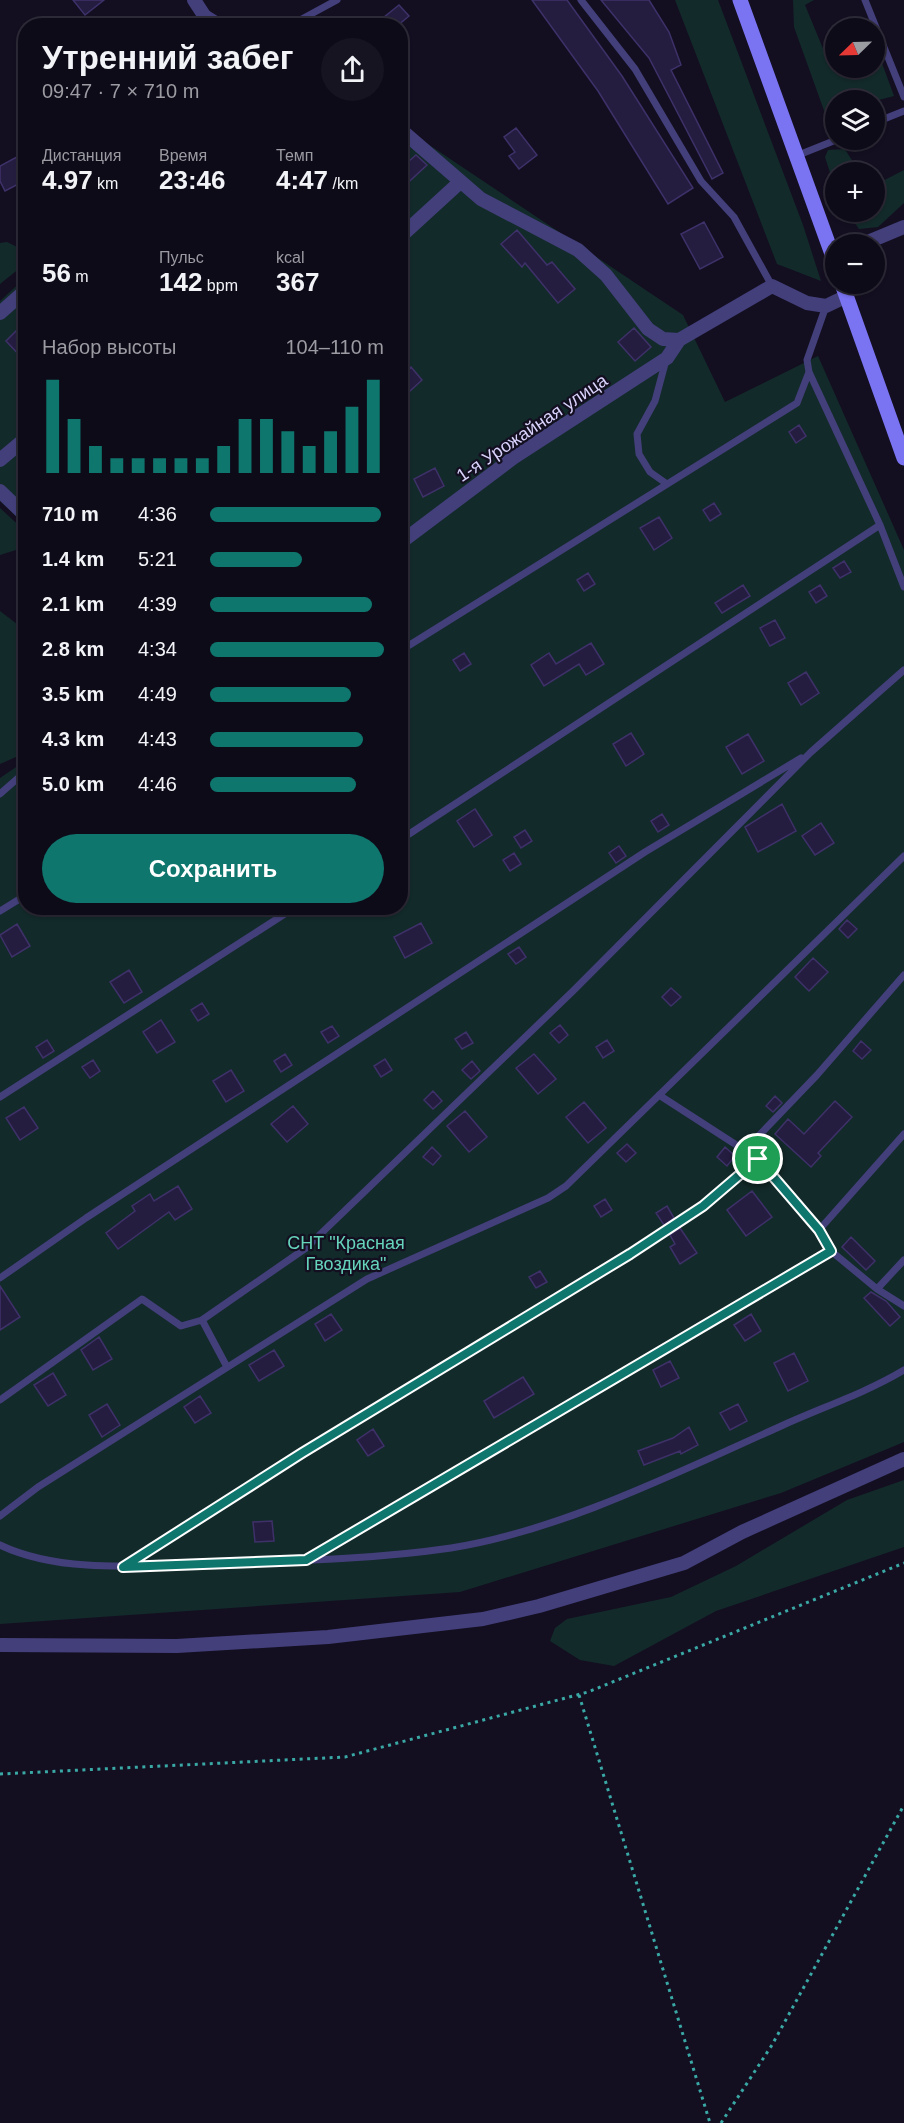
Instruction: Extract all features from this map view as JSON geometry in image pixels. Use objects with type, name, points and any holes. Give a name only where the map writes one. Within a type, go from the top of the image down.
[{"type":"street","points":[[740,0],[826,234]]},
{"type":"street","points":[[198,5],[206,18]]},
{"type":"street","points":[[408,136],[459,183],[481,199],[579,250],[606,275],[648,329],[663,339],[680,340],[772,286],[807,303],[826,306],[840,294]]},
{"type":"street","points":[[408,230],[459,183]]},
{"type":"street","points":[[885,235],[904,227]]},
{"type":"street","points":[[846,294],[904,458]]},
{"type":"street","points":[[0,313],[18,297]]},
{"type":"street","name":"1-я Урожайная улица","points":[[408,537],[513,458],[667,358],[680,340]]},
{"type":"street","points":[[0,460],[18,445]]},
{"type":"street","points":[[0,491],[18,508]]},
{"type":"street","points":[[0,1645],[189,1645],[328,1637],[483,1619],[539,1606],[684,1563],[742,1532],[904,1459]]},
{"type":"lane","points":[[304,18],[337,0]]},
{"type":"lane","points":[[581,0],[635,69],[701,181],[734,217],[772,286]]},
{"type":"lane","points":[[865,0],[904,97]]},
{"type":"lane","points":[[198,5],[216,18]]},
{"type":"lane","points":[[885,119],[904,111]]},
{"type":"lane","points":[[796,156],[825,144]]},
{"type":"lane","points":[[826,306],[807,360],[809,372],[880,525],[904,587]]},
{"type":"lane","points":[[667,358],[654,401],[637,435],[639,454],[650,472],[667,484]]},
{"type":"lane","points":[[408,646],[797,403],[809,372]]},
{"type":"lane","points":[[408,835],[880,525]]},
{"type":"lane","points":[[0,1400],[142,1299],[182,1326],[202,1320],[306,1248],[573,991],[811,752],[904,670]]},
{"type":"lane","points":[[0,1278],[86,1218],[645,852],[811,752]]},
{"type":"lane","points":[[0,794],[18,778]]},
{"type":"lane","points":[[0,1516],[39,1488],[367,1279],[548,1198],[566,1186],[612,1144],[659,1095],[904,856]]},
{"type":"lane","points":[[0,911],[18,900]]},
{"type":"lane","points":[[0,1097],[283,915]]},
{"type":"lane","points":[[746,1149],[817,1075],[904,975]]},
{"type":"lane","points":[[659,1095],[746,1149],[758,1159],[819,1230],[831,1251],[877,1289],[904,1306]]},
{"type":"lane","points":[[819,1230],[904,1134]]},
{"type":"lane","points":[[123,1567],[302,1453],[630,1254],[703,1206],[758,1159]]},
{"type":"lane","points":[[306,1560],[831,1251]]},
{"type":"lane","points":[[877,1289],[904,1260]]},
{"type":"lane","points":[[202,1320],[227,1367]]},
{"type":"lane","points":[[0,1545],[35,1558],[123,1567],[306,1560],[451,1548],[510,1535],[568,1517],[727,1450],[904,1370]]},
{"type":"path","points":[[0,1774],[345,1757],[579,1695],[904,1563]]},
{"type":"path","points":[[579,1695],[710,2123]]},
{"type":"path","points":[[721,2123],[772,2045],[904,1805]]},
{"type":"green space","points":[[675,0],[718,0],[803,225],[821,281],[777,264]]},
{"type":"green space","points":[[793,0],[814,0],[805,5],[825,54],[825,78],[885,78],[885,71],[894,96],[885,98],[885,90],[825,90],[825,113],[794,27]]},
{"type":"green space","name":"СНТ \"Красная Гвоздика\"","points":[[408,131],[683,315],[725,402],[818,356],[904,550],[904,1442],[781,1493],[460,1592],[0,1624],[0,778],[18,766],[18,915],[408,915]]},
{"type":"green space","points":[[828,150],[846,150],[853,162],[827,162],[825,157]]},
{"type":"green space","points":[[904,170],[904,203],[885,221],[885,180]]},
{"type":"green space","points":[[854,222],[883,222],[878,227],[859,229]]},
{"type":"green space","points":[[7,242],[18,248],[18,270],[0,284],[0,243]]},
{"type":"green space","points":[[18,284],[18,518],[0,501],[0,301]]},
{"type":"green space","points":[[0,508],[18,525],[18,546],[16,550],[0,555]]},
{"type":"green space","points":[[0,611],[18,625],[18,756],[0,764]]},
{"type":"green space","points":[[904,1480],[904,1547],[716,1611],[614,1666],[580,1660],[550,1641],[555,1628],[567,1619],[671,1597],[736,1566],[847,1500]]},
{"type":"building","points":[[73,0],[104,0],[85,15]]},
{"type":"building","points":[[532,0],[567,0],[622,76],[693,188],[668,204],[598,91]]},
{"type":"building","points":[[601,0],[649,0],[669,32],[681,65],[671,70],[723,173],[712,179],[649,58]]},
{"type":"building","points":[[399,5],[409,16],[407,18],[383,18]]},
{"type":"building","points":[[516,128],[537,155],[519,169],[509,156],[515,152],[504,137]]},
{"type":"building","points":[[416,155],[427,165],[408,183],[408,162]]},
{"type":"building","points":[[18,156],[18,184],[5,191],[0,181],[0,166]]},
{"type":"building","points":[[704,222],[723,257],[700,269],[681,234]]},
{"type":"building","points":[[517,230],[547,265],[552,262],[575,289],[558,303],[525,263],[522,267],[501,244]]},
{"type":"building","points":[[634,328],[651,347],[635,361],[618,342]]},
{"type":"building","points":[[18,329],[18,354],[6,341]]},
{"type":"building","points":[[411,367],[422,380],[410,391],[408,389],[408,369]]},
{"type":"building","points":[[799,425],[806,436],[796,443],[789,432]]},
{"type":"building","points":[[435,468],[444,486],[423,497],[414,479]]},
{"type":"building","points":[[714,503],[721,514],[710,521],[703,510]]},
{"type":"building","points":[[659,517],[672,538],[654,550],[640,528]]},
{"type":"building","points":[[844,561],[851,572],[840,578],[833,568]]},
{"type":"building","points":[[588,573],[595,584],[584,591],[577,580]]},
{"type":"building","points":[[743,585],[750,596],[722,613],[715,603]]},
{"type":"building","points":[[820,585],[827,596],[816,603],[809,592]]},
{"type":"building","points":[[775,620],[785,638],[770,646],[760,628]]},
{"type":"building","points":[[591,643],[604,664],[586,675],[579,664],[544,686],[531,665],[549,653],[556,664]]},
{"type":"building","points":[[464,653],[471,664],[460,671],[453,660]]},
{"type":"building","points":[[806,672],[819,693],[801,705],[788,683]]},
{"type":"building","points":[[631,733],[644,754],[626,766],[613,744]]},
{"type":"building","points":[[748,734],[764,761],[742,774],[726,747]]},
{"type":"building","points":[[782,804],[796,831],[758,852],[745,827]]},
{"type":"building","points":[[475,809],[492,835],[474,847],[457,821]]},
{"type":"building","points":[[662,814],[669,825],[658,832],[651,821]]},
{"type":"building","points":[[821,823],[834,843],[815,855],[802,836]]},
{"type":"building","points":[[525,830],[532,841],[521,848],[514,837]]},
{"type":"building","points":[[619,846],[626,856],[616,863],[609,853]]},
{"type":"building","points":[[514,853],[521,864],[510,871],[503,860]]},
{"type":"building","points":[[847,920],[857,929],[848,938],[839,929]]},
{"type":"building","points":[[421,923],[432,943],[405,958],[394,937]]},
{"type":"building","points":[[17,924],[30,946],[12,957],[0,935]]},
{"type":"building","points":[[519,947],[526,957],[516,964],[508,954]]},
{"type":"building","points":[[813,958],[828,972],[809,991],[795,977]]},
{"type":"building","points":[[129,970],[142,992],[124,1003],[110,982]]},
{"type":"building","points":[[671,988],[681,997],[671,1006],[662,997]]},
{"type":"building","points":[[202,1003],[209,1014],[198,1021],[191,1010]]},
{"type":"building","points":[[161,1020],[175,1042],[157,1053],[143,1032]]},
{"type":"building","points":[[560,1025],[568,1035],[559,1043],[550,1033]]},
{"type":"building","points":[[332,1026],[339,1036],[328,1043],[321,1032]]},
{"type":"building","points":[[466,1032],[473,1043],[462,1049],[455,1039]]},
{"type":"building","points":[[47,1040],[54,1051],[43,1058],[36,1047]]},
{"type":"building","points":[[607,1040],[614,1051],[603,1058],[596,1047]]},
{"type":"building","points":[[861,1041],[871,1050],[862,1059],[853,1051]]},
{"type":"building","points":[[285,1054],[292,1065],[281,1072],[274,1061]]},
{"type":"building","points":[[534,1054],[556,1079],[538,1094],[516,1068]]},
{"type":"building","points":[[385,1059],[392,1070],[381,1077],[374,1066]]},
{"type":"building","points":[[93,1060],[100,1071],[90,1078],[82,1067]]},
{"type":"building","points":[[472,1061],[480,1071],[471,1079],[462,1070]]},
{"type":"building","points":[[231,1070],[244,1091],[226,1102],[213,1081]]},
{"type":"building","points":[[433,1091],[442,1101],[433,1109],[424,1100]]},
{"type":"building","points":[[775,1096],[782,1103],[773,1112],[766,1106]]},
{"type":"building","points":[[835,1101],[852,1117],[818,1153],[821,1156],[811,1167],[775,1134],[788,1119],[804,1134]]},
{"type":"building","points":[[584,1102],[606,1128],[588,1143],[566,1117]]},
{"type":"building","points":[[293,1106],[308,1124],[287,1142],[271,1124]]},
{"type":"building","points":[[24,1107],[38,1128],[20,1140],[6,1118]]},
{"type":"building","points":[[465,1111],[487,1137],[469,1152],[447,1126]]},
{"type":"building","points":[[627,1144],[636,1153],[626,1162],[617,1153]]},
{"type":"building","points":[[432,1147],[441,1156],[433,1165],[423,1157]]},
{"type":"building","points":[[725,1147],[735,1156],[727,1166],[717,1157]]},
{"type":"building","points":[[178,1186],[192,1209],[175,1220],[169,1212],[118,1249],[106,1233],[135,1211],[132,1206],[150,1194],[154,1201]]},
{"type":"building","points":[[752,1191],[772,1217],[746,1236],[727,1210]]},
{"type":"building","points":[[605,1199],[612,1210],[601,1217],[594,1206]]},
{"type":"building","points":[[667,1206],[674,1218],[664,1225],[656,1213]]},
{"type":"building","points":[[680,1228],[697,1253],[680,1264],[670,1247],[675,1244],[670,1235]]},
{"type":"building","points":[[851,1237],[875,1261],[866,1270],[842,1247]]},
{"type":"building","points":[[540,1271],[547,1282],[536,1288],[529,1277]]},
{"type":"building","points":[[0,1286],[20,1317],[0,1330]]},
{"type":"building","points":[[871,1292],[886,1301],[900,1317],[890,1326],[864,1298]]},
{"type":"building","points":[[331,1314],[342,1330],[325,1341],[315,1324]]},
{"type":"building","points":[[751,1314],[761,1331],[745,1341],[734,1325]]},
{"type":"building","points":[[99,1337],[112,1359],[93,1370],[81,1350]]},
{"type":"building","points":[[274,1350],[284,1366],[259,1381],[249,1365]]},
{"type":"building","points":[[794,1353],[808,1381],[788,1391],[774,1363]]},
{"type":"building","points":[[670,1361],[679,1378],[661,1387],[653,1370]]},
{"type":"building","points":[[53,1373],[66,1395],[48,1406],[34,1385]]},
{"type":"building","points":[[523,1377],[534,1394],[494,1418],[484,1401]]},
{"type":"building","points":[[200,1396],[211,1413],[195,1423],[184,1407]]},
{"type":"building","points":[[107,1404],[120,1425],[102,1437],[89,1415]]},
{"type":"building","points":[[738,1404],[747,1421],[730,1430],[720,1413]]},
{"type":"building","points":[[689,1427],[698,1445],[681,1454],[680,1451],[644,1465],[638,1451],[673,1438]]},
{"type":"building","points":[[373,1429],[384,1446],[368,1456],[357,1440]]},
{"type":"building","points":[[272,1521],[274,1541],[255,1542],[253,1522]]},
{"type":"route","points":[[758,1159],[819,1230],[831,1251],[306,1560],[123,1567],[302,1453],[482,1346],[630,1254],[703,1206],[758,1159]]}]
